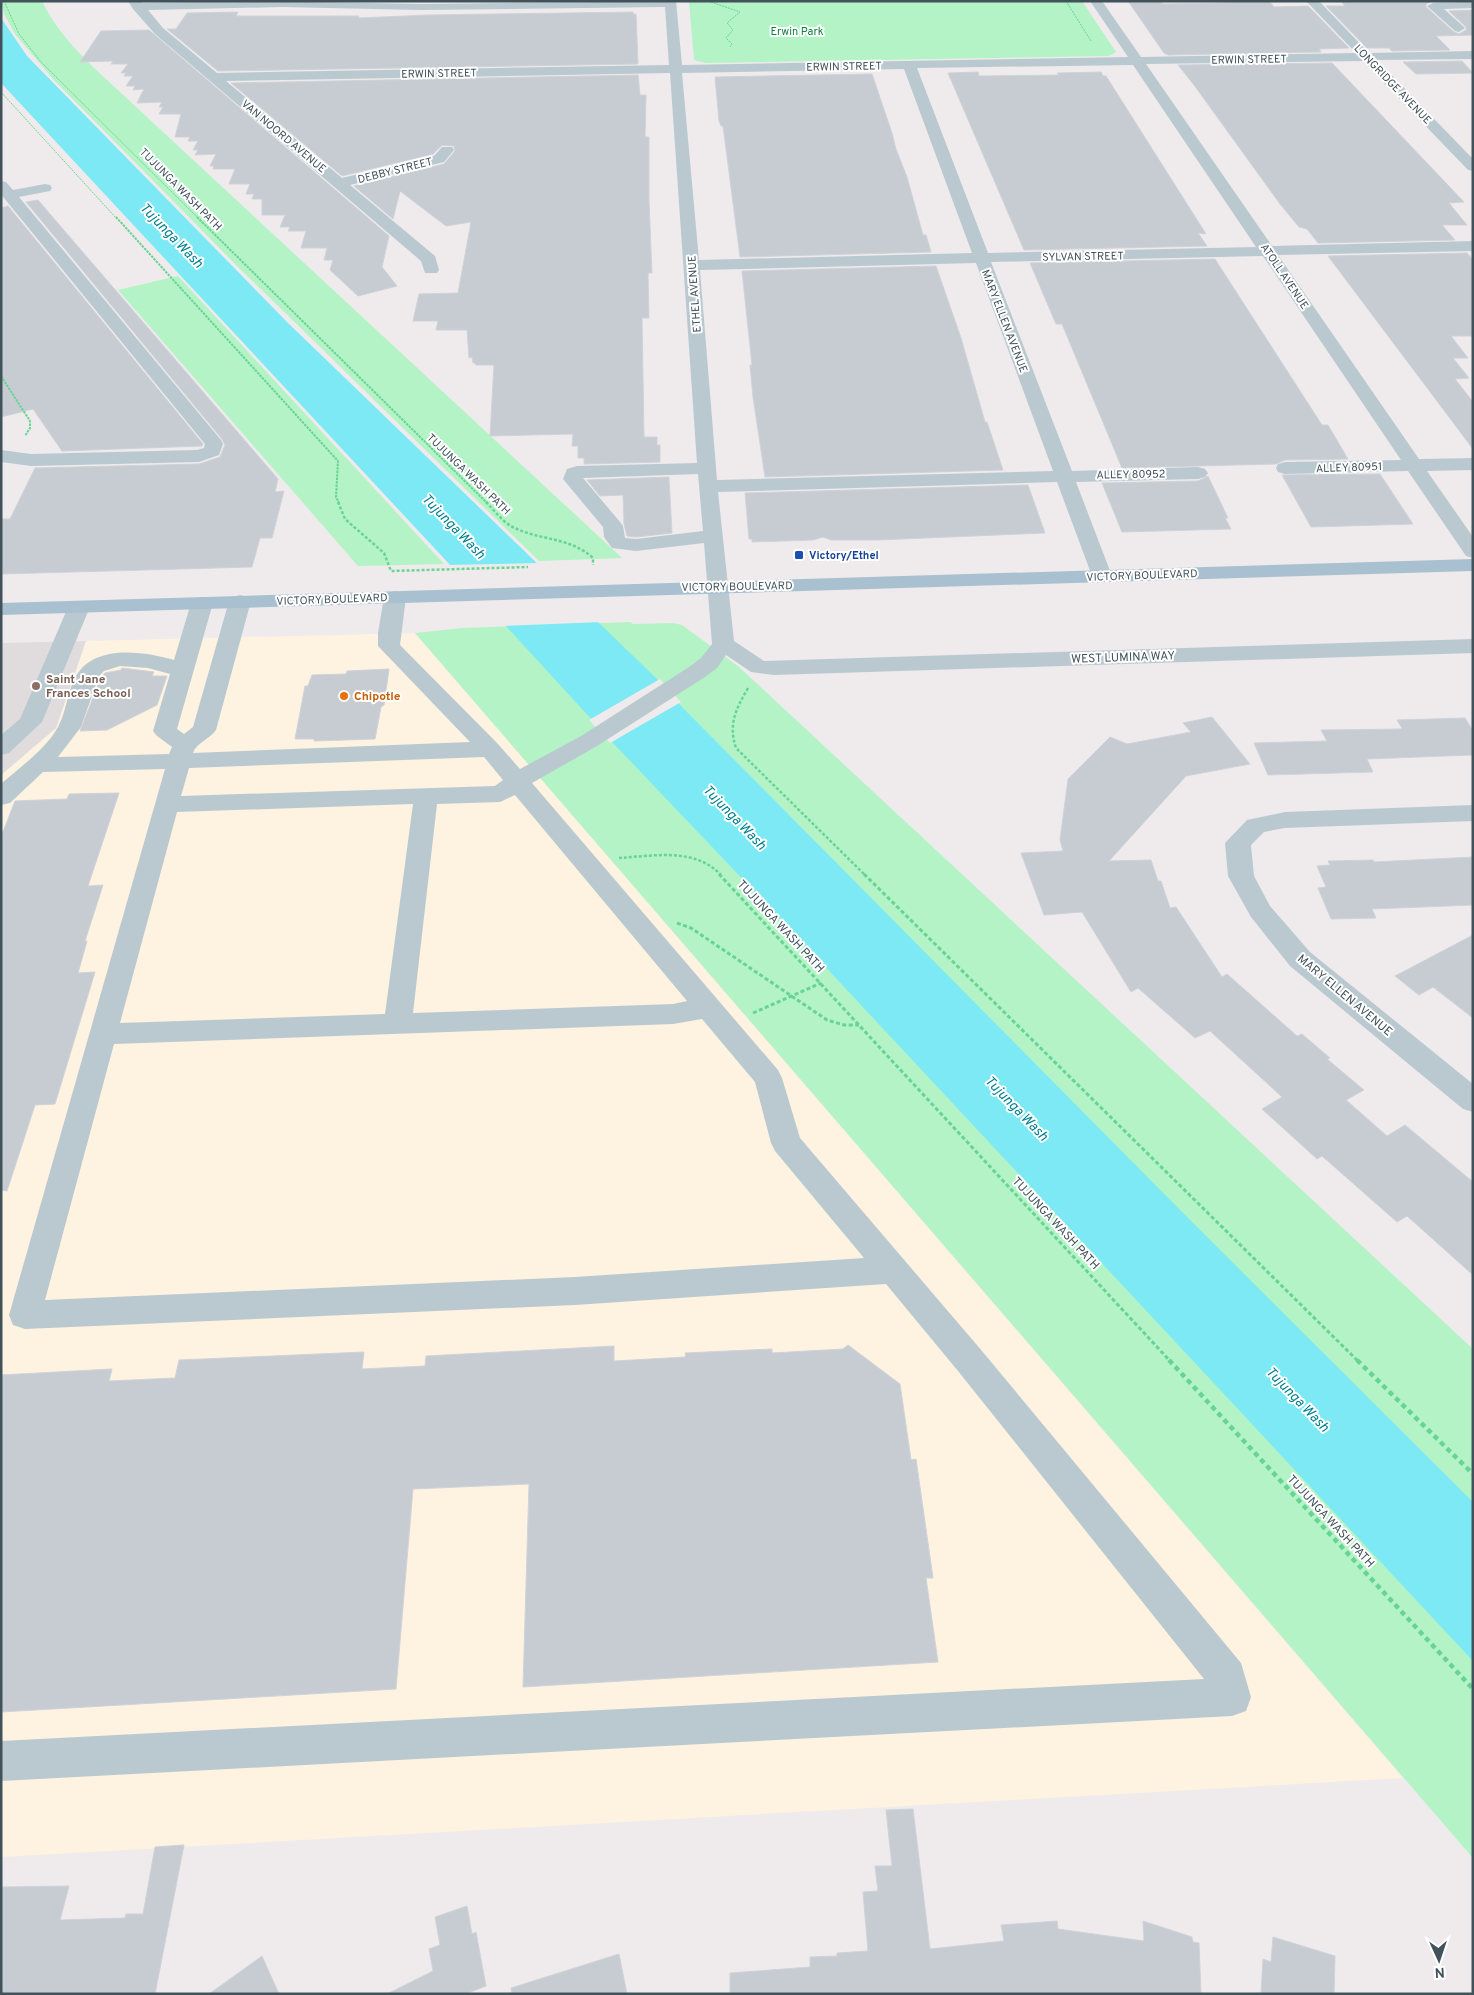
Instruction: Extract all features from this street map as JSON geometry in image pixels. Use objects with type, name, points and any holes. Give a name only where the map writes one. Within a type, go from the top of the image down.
[{"type":"main road","name":"VICTORY BOULEVARD","points":[[1,609],[1473,565]]},
{"type":"street","name":"ATOLL AVENUE","points":[[1096,1],[1473,552]]},
{"type":"street","name":"LONGRIDGE AVENUE","points":[[1312,1],[1473,167]]},
{"type":"street","points":[[136,4],[282,4],[421,7],[670,2]]},
{"type":"street","name":"ETHEL AVENUE","points":[[670,2],[712,536],[722,617],[722,644]]},
{"type":"street","name":"VAN NOORD AVENUE","points":[[136,4],[159,31],[429,259],[431,270]]},
{"type":"street","points":[[1459,28],[1433,6],[1473,5]]},
{"type":"street","name":"ERWIN STREET","points":[[215,77],[1473,55]]},
{"type":"street","name":"MARY ELLEN AVENUE","points":[[909,65],[1102,576]]},
{"type":"street","name":"DEBBY STREET","points":[[340,184],[439,159],[447,150]]},
{"type":"street","points":[[1,456],[31,460],[199,456],[212,451],[214,444],[7,197],[45,188]]},
{"type":"street","name":"SYLVAN STREET","points":[[692,265],[1473,246]]},
{"type":"street","name":"ALLEY 80951","points":[[1285,468],[1473,464]]},
{"type":"street","name":"ALLEY 80952","points":[[712,536],[636,545],[619,544],[614,536],[613,526],[573,479],[574,473],[708,477],[1064,476],[1198,472]]},
{"type":"street","points":[[1,1761],[1232,1697],[1227,1677],[970,1360],[786,1143],[768,1078],[490,749],[390,646],[389,633],[395,597]]},
{"type":"street","points":[[181,753],[165,731],[202,602]]},
{"type":"street","points":[[240,602],[204,730],[181,753],[25,1315],[575,1291],[894,1270]]},
{"type":"street","points":[[1,748],[30,722],[79,607]]},
{"type":"street","points":[[167,804],[500,794],[516,782],[589,741],[683,682],[709,663],[722,644],[767,667]]},
{"type":"street","name":"WEST LUMINA WAY","points":[[767,667],[1473,646]]},
{"type":"street","points":[[1,797],[37,765],[66,733],[89,673],[97,666],[106,661],[141,660],[164,663],[183,671]]},
{"type":"street","points":[[37,765],[181,753],[490,749]]},
{"type":"street","points":[[398,1024],[426,796]]},
{"type":"street","name":"MARY ELLEN AVENUE","points":[[1473,813],[1285,820],[1256,826],[1238,842],[1241,876],[1260,911],[1300,959],[1473,1101]]},
{"type":"street","points":[[102,1034],[673,1014],[717,1017]]},
{"type":"path","name":"TUJUNGA WASH PATH","points":[[4,1],[7,13],[18,33],[58,80],[509,525],[528,534],[573,544],[586,549],[593,558],[593,565]]},
{"type":"path","points":[[1,92],[338,461],[336,497],[345,519],[384,553],[391,571],[533,567]]},
{"type":"path","points":[[1,376],[30,421],[30,428],[26,435],[22,437]]},
{"type":"path","points":[[767,667],[731,720],[730,734],[736,748],[1473,1474]]},
{"type":"path","name":"TUJUNGA WASH PATH","points":[[586,863],[609,859],[667,855],[690,857],[712,866],[1473,1689]]},
{"type":"path","points":[[638,923],[665,919],[691,928],[827,1020],[844,1025],[860,1025]]},
{"type":"path","points":[[717,1017],[791,996],[821,983]]},
{"type":"shaded area","points":[[415,633],[1403,1778],[1,1857],[1,775],[56,728],[86,641]]},
{"type":"shaded area","name":"Saint Jane Frances School","points":[[86,641],[56,728],[1,775],[1,643]]},
{"type":"green space","points":[[1,1],[42,1],[52,20],[64,36],[93,67],[622,558],[539,561],[234,263],[54,80],[15,34],[4,14]]},
{"type":"green space","name":"Erwin Park","points":[[689,1],[1082,1],[1116,52],[1109,56],[706,63],[694,60]]},
{"type":"green space","points":[[178,276],[444,564],[358,566],[118,290]]},
{"type":"green space","points":[[630,622],[633,624],[673,623],[682,625],[739,667],[1473,1349],[1473,1858],[415,633],[463,628]]},
{"type":"water","name":"Tujunga Wash","points":[[1,18],[27,56],[288,323],[656,678],[681,706],[1193,1223],[1473,1502],[1473,1661],[791,930],[615,745],[439,553],[2,84]]},
{"type":"pier","points":[[540,563],[602,622],[502,626],[447,565]]},
{"type":"pier","points":[[660,679],[681,702],[610,743],[589,720]]},
{"type":"building","points":[[1128,1],[1161,1],[1163,4],[1270,2],[1274,7],[1308,6],[1349,48],[1319,49],[1321,52],[1168,55],[1164,53]]},
{"type":"building","points":[[1341,1],[1432,1],[1426,4],[1426,7],[1454,32],[1459,34],[1466,30],[1466,27],[1449,11],[1473,10],[1473,35],[1436,36],[1450,50],[1392,51],[1389,48],[1367,48],[1326,6],[1345,6]]},
{"type":"building","points":[[238,12],[236,16],[359,16],[358,18],[633,12],[633,14],[636,14],[638,64],[218,71],[167,29],[176,29],[187,13]]},
{"type":"building","points":[[149,30],[389,236],[382,267],[397,286],[358,296],[330,270],[333,260],[324,260],[327,248],[301,248],[306,231],[288,231],[290,227],[280,227],[285,215],[262,215],[262,199],[252,199],[254,194],[246,194],[250,184],[229,184],[235,169],[213,169],[214,166],[210,166],[216,154],[195,155],[198,150],[193,150],[198,141],[188,141],[190,137],[175,137],[181,114],[159,114],[163,107],[159,107],[162,102],[137,103],[144,89],[133,90],[135,86],[126,86],[133,76],[124,76],[126,73],[121,73],[128,64],[111,64],[113,61],[80,62],[101,31]]},
{"type":"building","points":[[1462,61],[1473,73],[1416,74],[1403,62]]},
{"type":"building","points":[[1332,63],[1464,202],[1449,203],[1467,225],[1442,225],[1455,240],[1318,243],[1307,229],[1299,227],[1280,204],[1178,65]]},
{"type":"building","points":[[978,72],[979,76],[1059,75],[1057,73],[1101,72],[1103,76],[1106,76],[1206,234],[1198,233],[1207,246],[1024,250],[948,73]]},
{"type":"building","points":[[872,74],[907,177],[923,235],[926,235],[931,252],[740,257],[723,126],[721,126],[719,121],[715,77]]},
{"type":"building","points":[[638,75],[640,95],[646,95],[645,137],[649,137],[652,273],[648,273],[649,318],[642,318],[644,437],[657,437],[657,445],[660,445],[660,462],[584,464],[584,458],[578,458],[578,446],[572,446],[573,434],[490,436],[494,365],[476,365],[473,363],[472,357],[469,358],[467,330],[436,330],[438,321],[413,321],[419,294],[458,293],[471,222],[446,226],[400,191],[393,219],[354,186],[444,164],[455,151],[454,146],[442,145],[433,154],[342,176],[231,83]]},
{"type":"building","points":[[38,200],[278,479],[275,492],[284,491],[272,538],[260,538],[252,567],[1,574],[1,519],[10,519],[35,468],[199,464],[220,457],[225,445],[26,202]]},
{"type":"building","points":[[8,206],[203,444],[202,446],[62,451],[33,409],[1,417],[1,208]]},
{"type":"building","points":[[1467,253],[1473,260],[1473,336],[1451,336],[1468,358],[1453,358],[1469,378],[1455,379],[1473,402],[1473,449],[1328,256]]},
{"type":"building","points":[[1215,259],[1322,425],[1328,425],[1348,459],[1285,460],[1276,464],[1122,468],[1062,324],[1056,324],[1030,263]]},
{"type":"building","points":[[936,266],[961,338],[985,422],[987,422],[1003,470],[765,477],[753,397],[750,365],[752,365],[742,271]]},
{"type":"building","points":[[1380,474],[1413,524],[1311,527],[1282,475]]},
{"type":"building","points":[[1208,476],[1228,518],[1225,518],[1231,529],[1122,532],[1102,483],[1198,481]]},
{"type":"building","points":[[669,477],[672,533],[636,537],[627,536],[624,524],[623,495],[600,496],[587,480]]},
{"type":"building","points":[[1028,485],[1045,533],[878,540],[831,540],[823,537],[813,540],[752,542],[752,539],[749,539],[745,493]]},
{"type":"building","points":[[122,668],[154,672],[152,676],[167,676],[157,705],[107,730],[80,731],[101,677],[105,673],[121,670]]},
{"type":"building","name":"Chipotle","points":[[389,669],[384,705],[381,707],[375,739],[314,741],[314,739],[295,739],[305,686],[308,686],[312,675],[346,674],[347,671]]},
{"type":"building","points":[[1212,717],[1250,764],[1186,776],[1109,861],[1151,860],[1158,881],[1161,881],[1170,908],[1176,907],[1222,977],[1227,974],[1297,1036],[1302,1034],[1330,1058],[1327,1059],[1364,1090],[1346,1100],[1387,1136],[1405,1125],[1473,1182],[1473,1275],[1407,1216],[1397,1222],[1322,1156],[1317,1159],[1262,1109],[1282,1097],[1210,1031],[1195,1038],[1138,988],[1131,992],[1082,912],[1044,915],[1021,853],[1063,851],[1060,840],[1068,779],[1110,737],[1127,744],[1191,732],[1183,723]]},
{"type":"building","points":[[1465,718],[1473,731],[1473,755],[1367,759],[1373,772],[1268,775],[1254,743],[1327,741],[1321,730],[1401,729],[1397,720]]},
{"type":"building","points":[[119,793],[88,886],[103,885],[85,941],[87,941],[78,973],[95,972],[55,1104],[35,1105],[7,1191],[1,1190],[1,837],[15,801],[67,799],[69,794]]},
{"type":"building","points":[[1473,857],[1473,905],[1372,909],[1376,918],[1331,919],[1318,888],[1326,887],[1317,866],[1330,865],[1328,861],[1373,860],[1374,862]]},
{"type":"building","points":[[1473,935],[1473,1018],[1433,987],[1419,995],[1395,976]]},
{"type":"building","points":[[848,1345],[900,1384],[911,1460],[916,1459],[933,1578],[926,1578],[938,1662],[523,1687],[529,1484],[413,1489],[396,1689],[1,1712],[1,1375],[112,1369],[109,1381],[175,1378],[179,1360],[364,1352],[362,1369],[425,1366],[426,1356],[614,1346],[614,1361],[686,1357],[685,1353],[772,1349],[772,1353],[843,1349]]},
{"type":"building","points":[[913,1809],[930,1949],[1004,1941],[1001,1925],[1057,1921],[1058,1929],[1144,1941],[1143,1921],[1192,1937],[1193,1942],[1199,1943],[1201,1994],[730,1994],[730,1973],[810,1967],[810,1957],[837,1956],[837,1953],[868,1951],[863,1892],[878,1891],[875,1866],[892,1866],[886,1810]]},
{"type":"building","points":[[184,1845],[155,1994],[1,1994],[1,1887],[69,1886],[60,1920],[125,1918],[126,1914],[143,1914],[155,1847]]},
{"type":"building","points":[[467,1906],[472,1934],[476,1932],[486,1986],[465,1994],[387,1994],[433,1971],[429,1949],[440,1945],[435,1917]]},
{"type":"building","points":[[1273,1937],[1335,1956],[1334,1994],[1261,1994],[1263,1959],[1271,1962]]},
{"type":"building","points":[[619,1954],[627,1994],[512,1994],[511,1988]]},
{"type":"building","points":[[262,1956],[279,1994],[209,1994]]},
{"type":"place","name":"Victory/Ethel","points":[[799,555]]},
{"type":"place","name":"Saint Jane Frances School","points":[[36,686]]},
{"type":"place","name":"Chipotle","points":[[344,696]]}]
